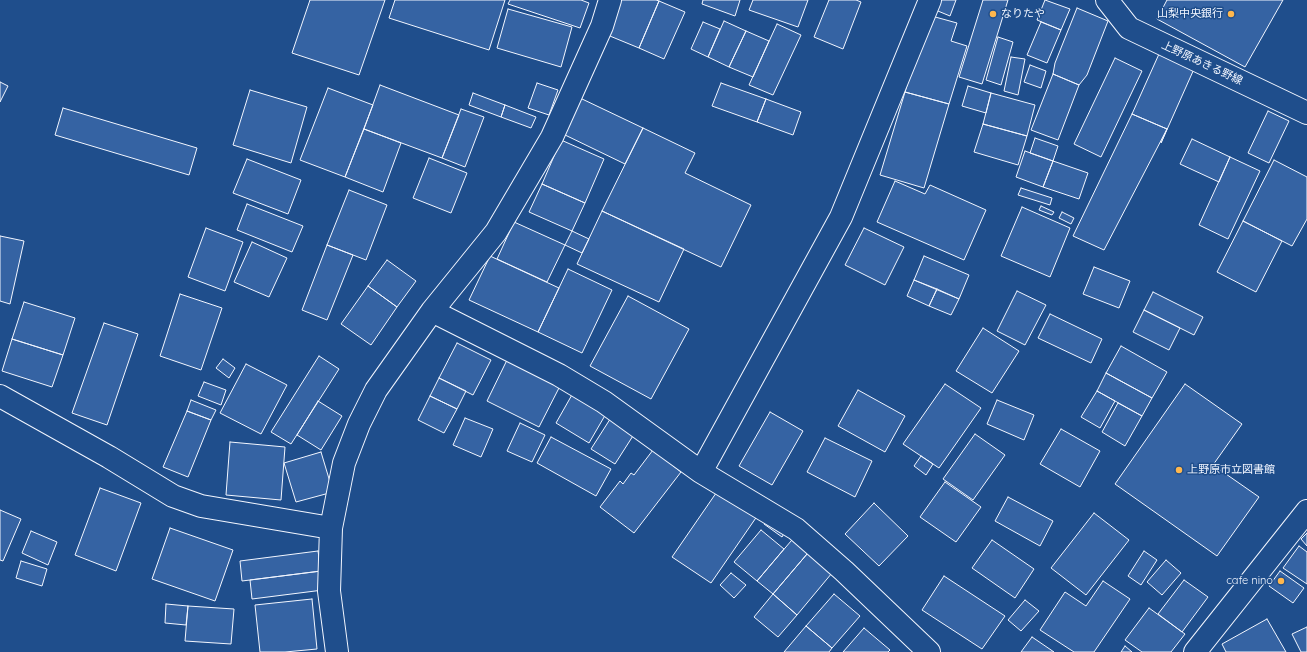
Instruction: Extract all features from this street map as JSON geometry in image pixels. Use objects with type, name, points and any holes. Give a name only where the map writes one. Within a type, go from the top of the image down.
[{"type":"street","points":[[338,652],[329,591],[331,528],[344,463],[359,424],[376,390],[432,311],[496,232],[552,137],[602,26],[610,0]]},
{"type":"street","points":[[701,472],[841,217],[930,0]]},
{"type":"street","name":"上野原あきる野線","points":[[1107,0],[1129,28],[1307,113]]},
{"type":"street","points":[[432,311],[559,375],[604,402],[701,472],[796,529],[844,570],[929,652]]},
{"type":"street","points":[[0,396],[109,457],[173,496],[201,506],[331,528]]},
{"type":"street","points":[[1195,652],[1307,511]]},
{"type":"building","points":[[310,0],[385,0],[359,75],[292,53]]},
{"type":"building","points":[[395,0],[505,0],[489,50],[389,18]]},
{"type":"building","points":[[510,0],[581,0],[589,3],[580,28],[508,4]]},
{"type":"building","points":[[620,0],[659,1],[639,48],[605,34]]},
{"type":"building","points":[[703,0],[740,0],[735,16],[702,4]]},
{"type":"building","points":[[753,0],[808,0],[798,27],[749,10]]},
{"type":"building","points":[[829,0],[856,0],[861,2],[843,49],[814,37]]},
{"type":"building","points":[[936,0],[956,0],[950,16],[933,9]]},
{"type":"building","points":[[983,0],[1008,0],[982,84],[959,77]]},
{"type":"building","points":[[1045,0],[1070,9],[1061,30],[1037,20]]},
{"type":"building","points":[[1167,0],[1283,0],[1245,67],[1157,19]]},
{"type":"building","points":[[659,1],[685,12],[664,59],[639,48]]},
{"type":"building","points":[[1077,8],[1108,21],[1087,75],[1079,85],[1053,74],[1055,63]]},
{"type":"building","points":[[508,9],[572,27],[561,67],[497,48]]},
{"type":"building","points":[[928,15],[957,23],[951,41],[967,46],[949,104],[905,92]]},
{"type":"building","points":[[724,21],[746,31],[729,67],[708,57]]},
{"type":"building","points":[[703,22],[720,29],[708,57],[691,49]]},
{"type":"building","points":[[1041,22],[1061,30],[1047,63],[1027,55]]},
{"type":"building","points":[[777,24],[801,35],[773,95],[749,85]]},
{"type":"building","points":[[746,31],[769,41],[753,77],[729,67]]},
{"type":"building","points":[[998,37],[1013,42],[1001,85],[986,80]]},
{"type":"building","points":[[1159,54],[1194,69],[1161,143],[1167,129],[1132,114]]},
{"type":"building","points":[[1011,57],[1025,59],[1018,95],[1004,91]]},
{"type":"building","points":[[1115,58],[1142,71],[1101,157],[1074,144]]},
{"type":"building","points":[[1030,65],[1046,71],[1041,88],[1024,82]]},
{"type":"building","points":[[1053,74],[1079,85],[1058,140],[1031,130]]},
{"type":"building","points":[[0,82],[8,86],[0,102]]},
{"type":"building","points":[[537,83],[558,90],[549,115],[528,108]]},
{"type":"building","points":[[721,83],[766,99],[757,122],[712,106]]},
{"type":"building","points":[[380,85],[459,115],[442,158],[364,129]]},
{"type":"building","points":[[968,86],[991,93],[986,113],[962,106]]},
{"type":"building","points":[[328,88],[373,105],[345,177],[300,160]]},
{"type":"building","points":[[250,90],[307,107],[291,163],[233,145]]},
{"type":"building","points":[[905,92],[949,104],[924,188],[880,175]]},
{"type":"building","points":[[473,93],[505,105],[501,117],[469,105]]},
{"type":"building","points":[[991,93],[1035,105],[1027,136],[983,124]]},
{"type":"building","points":[[580,98],[643,128],[625,164],[563,134]]},
{"type":"building","points":[[766,99],[801,112],[793,135],[757,122]]},
{"type":"building","points":[[505,105],[536,117],[531,128],[501,117]]},
{"type":"building","points":[[63,108],[197,148],[189,175],[55,135]]},
{"type":"building","points":[[461,109],[484,117],[465,167],[442,158]]},
{"type":"building","points":[[1268,111],[1289,121],[1269,163],[1248,153]]},
{"type":"building","points":[[1132,114],[1167,129],[1104,250],[1073,236]]},
{"type":"building","points":[[983,124],[1027,136],[1018,165],[974,152]]},
{"type":"building","points":[[643,128],[695,153],[685,173],[751,205],[721,267],[602,211]]},
{"type":"building","points":[[364,129],[401,143],[383,192],[345,177]]},
{"type":"building","points":[[1035,138],[1058,146],[1053,161],[1030,153]]},
{"type":"building","points":[[1192,139],[1230,157],[1219,182],[1180,164]]},
{"type":"building","points":[[561,140],[604,159],[585,203],[542,184]]},
{"type":"building","points":[[1025,151],[1053,161],[1043,187],[1016,177]]},
{"type":"building","points":[[1230,157],[1260,171],[1228,239],[1199,225]]},
{"type":"building","points":[[429,158],[467,173],[451,213],[413,198]]},
{"type":"building","points":[[247,159],[301,180],[288,214],[233,193]]},
{"type":"building","points":[[1274,160],[1307,177],[1307,219],[1292,246],[1243,221]]},
{"type":"building","points":[[1053,161],[1088,173],[1079,199],[1043,187]]},
{"type":"building","points":[[895,181],[925,194],[930,185],[986,210],[964,260],[877,222]]},
{"type":"building","points":[[542,184],[585,203],[572,231],[529,212]]},
{"type":"building","points":[[1021,188],[1052,198],[1050,205],[1018,195]]},
{"type":"building","points":[[349,190],[387,205],[366,260],[327,245]]},
{"type":"building","points":[[247,204],[303,226],[292,252],[237,230]]},
{"type":"building","points":[[1041,206],[1054,212],[1052,215],[1039,210]]},
{"type":"building","points":[[1022,207],[1070,228],[1050,277],[1001,256]]},
{"type":"building","points":[[602,211],[684,249],[659,302],[577,264]]},
{"type":"building","points":[[1062,212],[1074,218],[1071,224],[1059,218]]},
{"type":"building","points":[[1243,221],[1282,241],[1256,292],[1217,272]]},
{"type":"building","points":[[514,222],[565,245],[547,282],[497,259]]},
{"type":"building","points":[[206,228],[243,242],[225,291],[188,277]]},
{"type":"building","points":[[864,228],[904,247],[885,285],[845,265]]},
{"type":"building","points":[[572,231],[589,239],[582,253],[565,245]]},
{"type":"building","points":[[0,236],[24,241],[10,304],[0,301]]},
{"type":"building","points":[[252,242],[287,258],[269,297],[234,282]]},
{"type":"building","points":[[327,245],[353,255],[327,320],[302,310]]},
{"type":"building","points":[[490,256],[559,288],[538,332],[469,300]]},
{"type":"building","points":[[924,256],[969,275],[959,299],[914,280]]},
{"type":"building","points":[[387,260],[416,281],[397,307],[368,286]]},
{"type":"building","points":[[1094,267],[1130,281],[1119,308],[1083,294]]},
{"type":"building","points":[[568,269],[612,290],[582,353],[538,332]]},
{"type":"building","points":[[914,280],[937,289],[929,306],[907,296]]},
{"type":"building","points":[[368,286],[397,307],[371,345],[341,324]]},
{"type":"building","points":[[937,289],[959,299],[951,315],[929,306]]},
{"type":"building","points":[[1017,291],[1046,305],[1025,345],[997,331]]},
{"type":"building","points":[[1153,292],[1203,317],[1194,335],[1144,310]]},
{"type":"building","points":[[180,294],[222,308],[201,370],[160,356]]},
{"type":"building","points":[[628,296],[689,329],[651,399],[590,366]]},
{"type":"building","points":[[24,302],[75,318],[63,355],[12,339]]},
{"type":"building","points":[[1144,310],[1180,328],[1169,350],[1133,332]]},
{"type":"building","points":[[1050,314],[1102,339],[1091,363],[1038,338]]},
{"type":"building","points":[[104,323],[138,334],[107,425],[72,413]]},
{"type":"building","points":[[983,328],[1019,351],[992,393],[956,371]]},
{"type":"building","points":[[12,339],[63,355],[52,387],[2,371]]},
{"type":"building","points":[[457,343],[491,360],[473,395],[439,378]]},
{"type":"building","points":[[1121,346],[1167,372],[1152,398],[1106,373]]},
{"type":"building","points":[[319,356],[339,369],[291,444],[271,432]]},
{"type":"building","points":[[223,359],[235,368],[229,378],[216,368]]},
{"type":"building","points":[[507,360],[560,386],[539,427],[487,401]]},
{"type":"building","points":[[246,364],[287,385],[261,434],[220,413]]},
{"type":"building","points":[[1106,373],[1152,398],[1142,416],[1097,391]]},
{"type":"building","points":[[439,378],[466,391],[457,409],[430,396]]},
{"type":"building","points":[[204,382],[226,390],[221,405],[198,396]]},
{"type":"building","points":[[945,384],[981,408],[939,468],[903,444]]},
{"type":"building","points":[[1185,384],[1242,424],[1213,465],[1259,497],[1217,556],[1115,484]]},
{"type":"building","points":[[858,390],[905,416],[885,452],[838,426]]},
{"type":"building","points":[[1097,391],[1115,401],[1100,428],[1081,417]]},
{"type":"building","points":[[573,393],[607,412],[589,443],[556,423]]},
{"type":"building","points":[[430,396],[457,409],[444,433],[418,420]]},
{"type":"building","points":[[191,400],[216,410],[211,420],[187,411]]},
{"type":"building","points":[[997,400],[1034,415],[1024,440],[987,424]]},
{"type":"building","points":[[318,401],[342,416],[321,450],[297,435]]},
{"type":"building","points":[[1118,403],[1142,416],[1125,446],[1102,432]]},
{"type":"building","points":[[187,411],[211,420],[188,477],[163,467]]},
{"type":"building","points":[[770,412],[803,431],[772,485],[739,466]]},
{"type":"building","points":[[614,413],[638,428],[615,464],[591,449]]},
{"type":"building","points":[[465,418],[493,429],[481,457],[453,445]]},
{"type":"building","points":[[520,423],[545,435],[532,462],[507,451]]},
{"type":"building","points":[[1061,429],[1100,451],[1080,487],[1040,464]]},
{"type":"building","points":[[975,434],[1005,455],[973,500],[943,479]]},
{"type":"building","points":[[551,437],[611,469],[596,496],[537,463]]},
{"type":"building","points":[[825,438],[872,461],[855,497],[807,472]]},
{"type":"building","points":[[230,442],[285,447],[281,500],[226,495]]},
{"type":"building","points":[[653,450],[681,472],[634,533],[600,507],[620,481],[623,484],[631,473],[634,475]]},
{"type":"building","points":[[321,452],[333,492],[296,502],[284,463]]},
{"type":"building","points":[[921,456],[933,464],[926,475],[914,466]]},
{"type":"building","points":[[945,482],[981,507],[956,542],[920,517]]},
{"type":"building","points":[[723,483],[762,509],[711,583],[672,557]]},
{"type":"building","points":[[100,488],[141,503],[116,571],[75,555]]},
{"type":"building","points":[[1008,497],[1053,521],[1040,546],[995,521]]},
{"type":"building","points":[[874,503],[908,536],[879,566],[845,534]]},
{"type":"building","points":[[0,510],[21,519],[3,561],[0,560]]},
{"type":"building","points":[[772,513],[789,525],[782,537],[764,524]]},
{"type":"building","points":[[1094,513],[1129,540],[1086,595],[1051,568]]},
{"type":"building","points":[[170,528],[233,550],[215,601],[152,579]]},
{"type":"building","points":[[761,530],[784,549],[757,581],[734,562]]},
{"type":"building","points":[[31,531],[57,542],[48,565],[22,553]]},
{"type":"building","points":[[1307,533],[1307,546],[1301,539]]},
{"type":"building","points":[[797,534],[813,547],[773,594],[757,581]]},
{"type":"building","points":[[992,540],[1034,569],[1015,598],[972,568]]},
{"type":"building","points":[[1299,546],[1307,552],[1307,584],[1283,568]]},
{"type":"building","points":[[813,547],[837,567],[797,615],[773,594]]},
{"type":"building","points":[[318,551],[321,571],[242,581],[240,561]]},
{"type":"building","points":[[1144,551],[1157,560],[1141,585],[1128,576]]},
{"type":"building","points":[[1166,560],[1181,573],[1162,595],[1147,582]]},
{"type":"building","points":[[21,561],[47,569],[42,586],[16,578]]},
{"type":"building","points":[[321,571],[323,590],[252,599],[250,580]]},
{"type":"building","points":[[1280,571],[1304,588],[1293,603],[1269,586]]},
{"type":"building","points":[[731,573],[746,585],[734,598],[720,585]]},
{"type":"building","points":[[944,576],[1005,616],[982,649],[922,610]]},
{"type":"building","points":[[1184,580],[1208,597],[1182,632],[1158,614]]},
{"type":"building","points":[[1103,581],[1130,599],[1094,652],[1074,652],[1040,630],[1065,592],[1086,606]]},
{"type":"building","points":[[773,594],[797,615],[778,637],[754,617]]},
{"type":"building","points":[[834,594],[860,616],[832,648],[806,626]]},
{"type":"building","points":[[312,599],[317,649],[285,652],[260,652],[255,605]]},
{"type":"building","points":[[1025,600],[1039,611],[1021,631],[1008,620]]},
{"type":"building","points":[[166,604],[188,606],[186,625],[165,623]]},
{"type":"building","points":[[188,606],[234,609],[231,644],[185,641]]},
{"type":"building","points":[[1149,608],[1185,634],[1171,652],[1142,652],[1125,640]]},
{"type":"building","points":[[1267,619],[1286,652],[1226,652],[1222,644]]},
{"type":"building","points":[[806,626],[832,648],[829,652],[784,652]]},
{"type":"building","points":[[1307,627],[1307,652],[1301,652],[1292,634]]},
{"type":"building","points":[[864,628],[890,650],[888,652],[843,652]]},
{"type":"building","points":[[1032,637],[1054,652],[1021,652]]},
{"type":"building","points":[[1125,646],[1132,652],[1121,652]]},
{"type":"place","name":"なりたや","points":[[993,14]]},
{"type":"place","name":"山梨中央銀行","points":[[1231,14]]},
{"type":"place","name":"上野原市立図書館","points":[[1179,470]]},
{"type":"place","name":"cafe nino","points":[[1281,581]]}]
